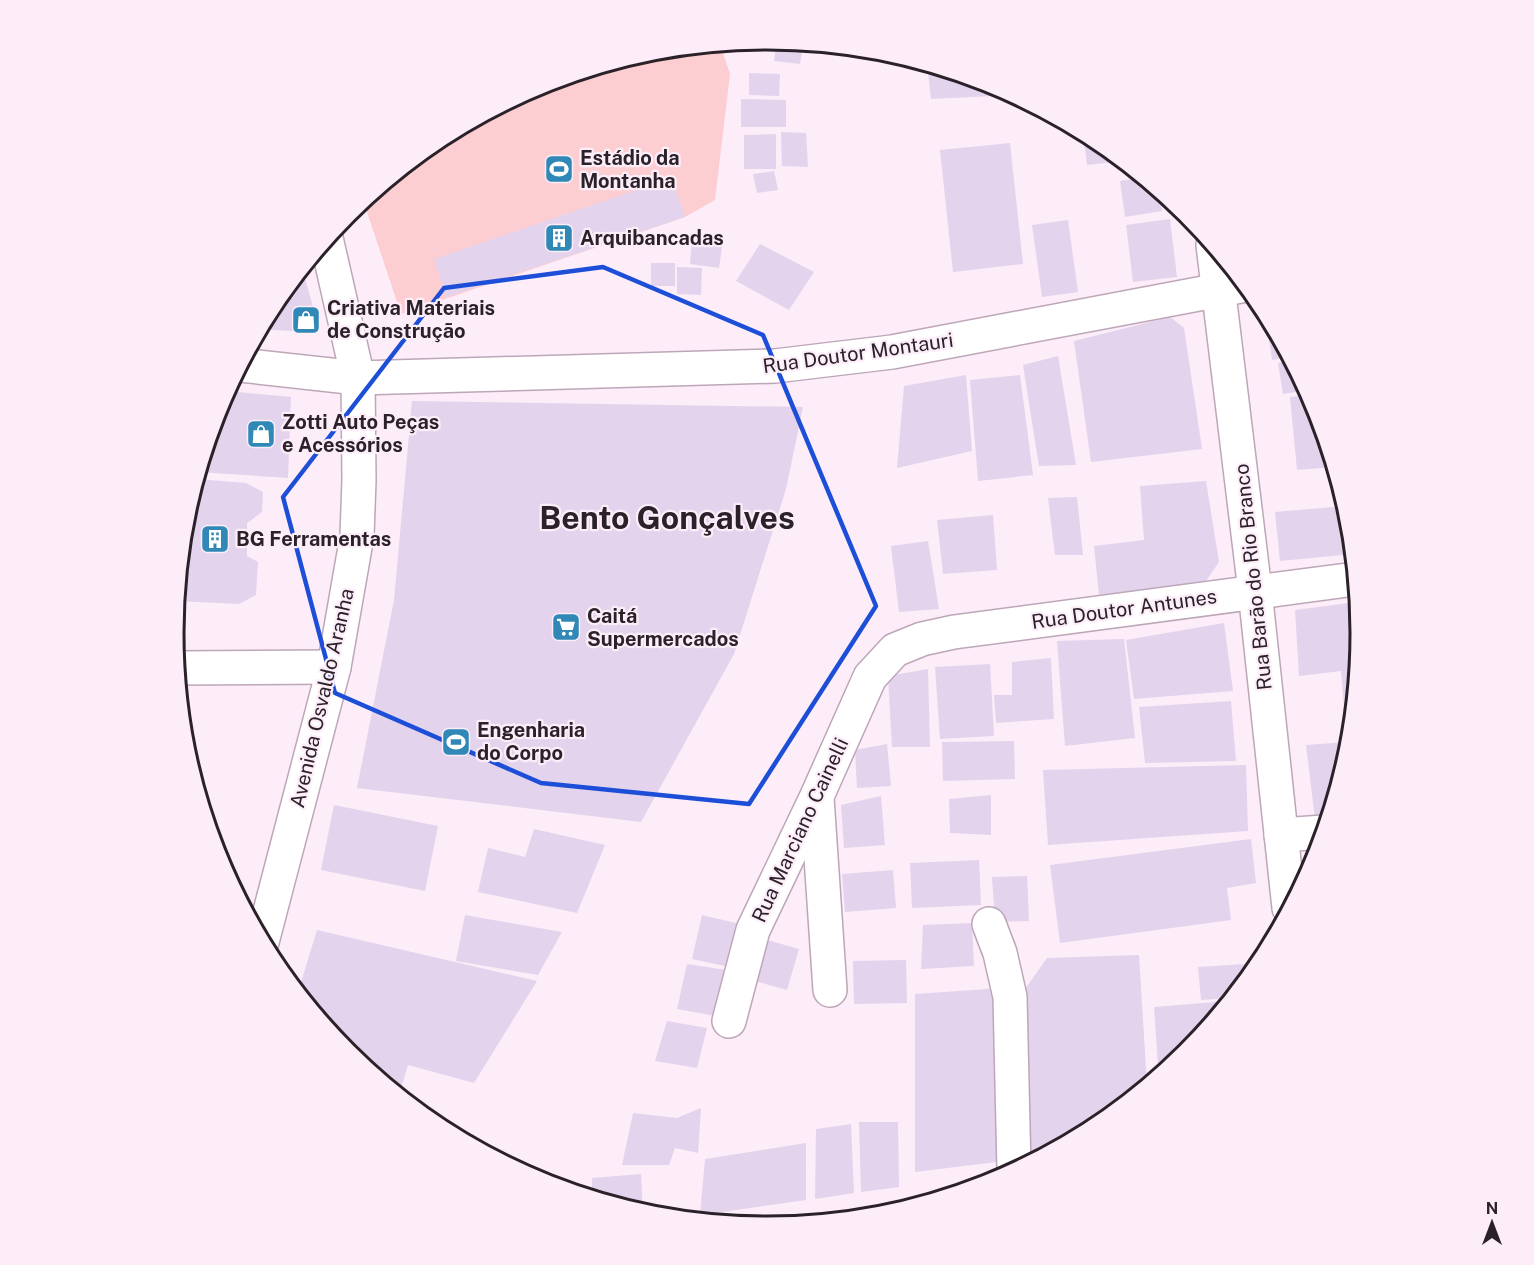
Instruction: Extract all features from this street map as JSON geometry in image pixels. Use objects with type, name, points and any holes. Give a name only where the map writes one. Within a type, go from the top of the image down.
[{"type":"main road","name":"Avenida Osvaldo Aranha","points":[[263,925],[334,667],[357,536],[360,480],[358,378],[328,249]]},
{"type":"main road","name":"Rua Doutor Montauri","points":[[249,366],[358,378],[775,366],[892,352],[1233,287]]},
{"type":"main road","name":"Rua Barão do Rio Branco","points":[[1233,287],[1255,591],[1288,895]]},
{"type":"main road","name":"Rua Doutor Antunes","points":[[895,650],[922,639],[954,632],[1348,580]]},
{"type":"main road","name":"Rua Marciano Cainelli","points":[[729,1021],[753,930],[817,796],[870,677],[895,650]]},
{"type":"main road","points":[[185,668],[334,667]]},
{"type":"main road","points":[[817,796],[830,990]]},
{"type":"main road","points":[[1281,835],[1314,833]]},
{"type":"main road","points":[[989,924],[1000,953],[1010,997],[1014,1160]]},
{"type":"highlighted area","points":[[603,267],[763,335],[876,606],[749,804],[541,783],[335,693],[283,497],[444,288]]},
{"type":"shaded area","name":"Estádio da Montanha","points":[[723,52],[730,74],[715,200],[685,217],[401,314],[366,210],[412,170],[443,148],[509,110],[580,80],[653,61]]},
{"type":"building","points":[[776,50],[802,51],[800,64],[774,61]]},
{"type":"building","points":[[928,72],[994,96],[931,99]]},
{"type":"building","points":[[749,73],[780,74],[779,96],[749,95]]},
{"type":"building","points":[[741,99],[786,100],[786,127],[741,127]]},
{"type":"building","points":[[781,132],[806,133],[808,167],[782,166]]},
{"type":"building","points":[[776,134],[776,169],[744,169],[744,135]]},
{"type":"building","points":[[1010,143],[1023,264],[953,272],[940,150]]},
{"type":"building","points":[[1084,144],[1111,162],[1087,165]]},
{"type":"building","points":[[774,171],[778,190],[757,193],[753,174]]},
{"type":"building","name":"Arquibancadas","points":[[672,178],[685,217],[446,297],[434,259]]},
{"type":"building","points":[[1133,179],[1161,203],[1162,211],[1125,217],[1120,181]]},
{"type":"building","points":[[1170,219],[1177,277],[1133,282],[1126,225]]},
{"type":"building","points":[[1068,220],[1078,292],[1042,297],[1032,225]]},
{"type":"building","points":[[692,237],[723,241],[719,268],[690,264]]},
{"type":"building","points":[[760,244],[814,272],[789,310],[736,281]]},
{"type":"building","points":[[651,263],[675,263],[675,286],[651,286]]},
{"type":"building","points":[[677,267],[702,268],[701,295],[677,294]]},
{"type":"building","points":[[305,277],[317,321],[305,332],[269,330]]},
{"type":"building","points":[[1170,317],[1184,328],[1202,449],[1091,462],[1074,341]]},
{"type":"building","points":[[1268,335],[1281,358],[1272,360]]},
{"type":"building","points":[[1058,356],[1076,465],[1039,466],[1023,365]]},
{"type":"building","points":[[1283,362],[1298,392],[1283,394],[1278,363]]},
{"type":"building","points":[[966,375],[972,451],[897,468],[904,386]]},
{"type":"building","points":[[1020,375],[1033,475],[978,481],[970,380]]},
{"type":"building","points":[[236,392],[291,397],[288,478],[207,473]]},
{"type":"building","points":[[1300,396],[1326,468],[1297,470],[1290,397]]},
{"type":"building","name":"Caitá Supermercados","points":[[412,401],[803,407],[786,489],[734,654],[641,822],[357,788],[394,600]]},
{"type":"building","name":"BG Ferramentas","points":[[205,480],[246,483],[263,492],[262,512],[247,523],[247,556],[258,562],[256,595],[239,604],[185,601],[195,519]]},
{"type":"building","points":[[1206,481],[1219,562],[1204,584],[1099,595],[1094,546],[1144,540],[1140,486]]},
{"type":"building","points":[[1077,497],[1083,555],[1055,555],[1048,498]]},
{"type":"building","points":[[1336,507],[1345,555],[1280,561],[1275,512]]},
{"type":"building","points":[[993,515],[997,570],[943,574],[937,520]]},
{"type":"building","points":[[928,541],[939,609],[899,612],[891,546]]},
{"type":"building","points":[[1349,603],[1349,671],[1344,712],[1341,671],[1299,676],[1295,610]]},
{"type":"building","points":[[1224,623],[1233,691],[1134,699],[1126,640]]},
{"type":"building","points":[[1124,639],[1135,738],[1065,746],[1057,641]]},
{"type":"building","points":[[1051,658],[1054,719],[996,723],[994,695],[1012,695],[1012,662]]},
{"type":"building","points":[[990,664],[994,736],[940,739],[935,667]]},
{"type":"building","points":[[928,669],[930,747],[892,747],[888,676]]},
{"type":"building","points":[[1231,701],[1236,761],[1145,763],[1139,707]]},
{"type":"building","points":[[1014,741],[1015,779],[943,781],[942,742]]},
{"type":"building","points":[[1340,743],[1319,819],[1315,819],[1306,745]]},
{"type":"building","points":[[887,744],[891,786],[857,788],[855,750]]},
{"type":"building","points":[[1246,765],[1248,831],[1048,845],[1043,770]]},
{"type":"building","points":[[991,795],[991,835],[950,833],[949,799]]},
{"type":"building","points":[[881,796],[885,845],[844,848],[841,805]]},
{"type":"building","points":[[334,805],[438,826],[425,891],[321,870]]},
{"type":"building","points":[[534,829],[605,845],[577,913],[478,892],[488,848],[525,857]]},
{"type":"building","points":[[1251,839],[1256,883],[1227,888],[1231,920],[1060,943],[1050,865]]},
{"type":"building","points":[[979,860],[981,905],[912,908],[910,863]]},
{"type":"building","points":[[893,870],[896,908],[845,912],[842,874]]},
{"type":"building","points":[[1027,876],[1029,921],[995,922],[992,877]]},
{"type":"building","points":[[465,915],[562,932],[538,975],[456,961]]},
{"type":"building","points":[[702,915],[744,925],[734,968],[692,959]]},
{"type":"building","points":[[972,923],[974,966],[921,969],[923,925]]},
{"type":"building","points":[[317,930],[537,981],[474,1083],[408,1065],[402,1086],[355,1045],[301,983]]},
{"type":"building","points":[[760,938],[799,949],[787,990],[748,979]]},
{"type":"building","points":[[1139,955],[1146,1075],[1091,1117],[1028,1154],[1023,992],[1047,958]]},
{"type":"building","points":[[906,960],[907,1003],[854,1004],[853,961]]},
{"type":"building","points":[[687,964],[726,970],[716,1016],[677,1009]]},
{"type":"building","points":[[1246,964],[1220,999],[1201,1000],[1198,967]]},
{"type":"building","points":[[1002,988],[997,1162],[915,1172],[915,994]]},
{"type":"building","points":[[1218,1002],[1158,1065],[1154,1007]]},
{"type":"building","points":[[667,1021],[707,1028],[697,1068],[655,1061]]},
{"type":"building","points":[[701,1108],[698,1153],[675,1148],[669,1165],[622,1165],[633,1113],[677,1118]]},
{"type":"building","points":[[859,1122],[898,1122],[899,1187],[861,1192]]},
{"type":"building","points":[[851,1124],[854,1193],[815,1199],[816,1129]]},
{"type":"building","points":[[806,1143],[806,1200],[715,1213],[700,1212],[705,1159]]},
{"type":"building","points":[[641,1174],[642,1202],[592,1189],[592,1178]]},
{"type":"place","name":"Estádio da Montanha","points":[[559,169]]},
{"type":"place","name":"Arquibancadas","points":[[559,238]]},
{"type":"place","name":"Criativa Materiais de Construção","points":[[306,320]]},
{"type":"place","name":"Zotti Auto Peças e Acessórios","points":[[261,434]]},
{"type":"place","name":"BG Ferramentas","points":[[215,539]]},
{"type":"place","name":"Caitá Supermercados","points":[[566,627]]},
{"type":"place","name":"Engenharia do Corpo","points":[[456,742]]},
{"type":"district","name":"Bento Gonçalves","points":[[667,517]]}]
